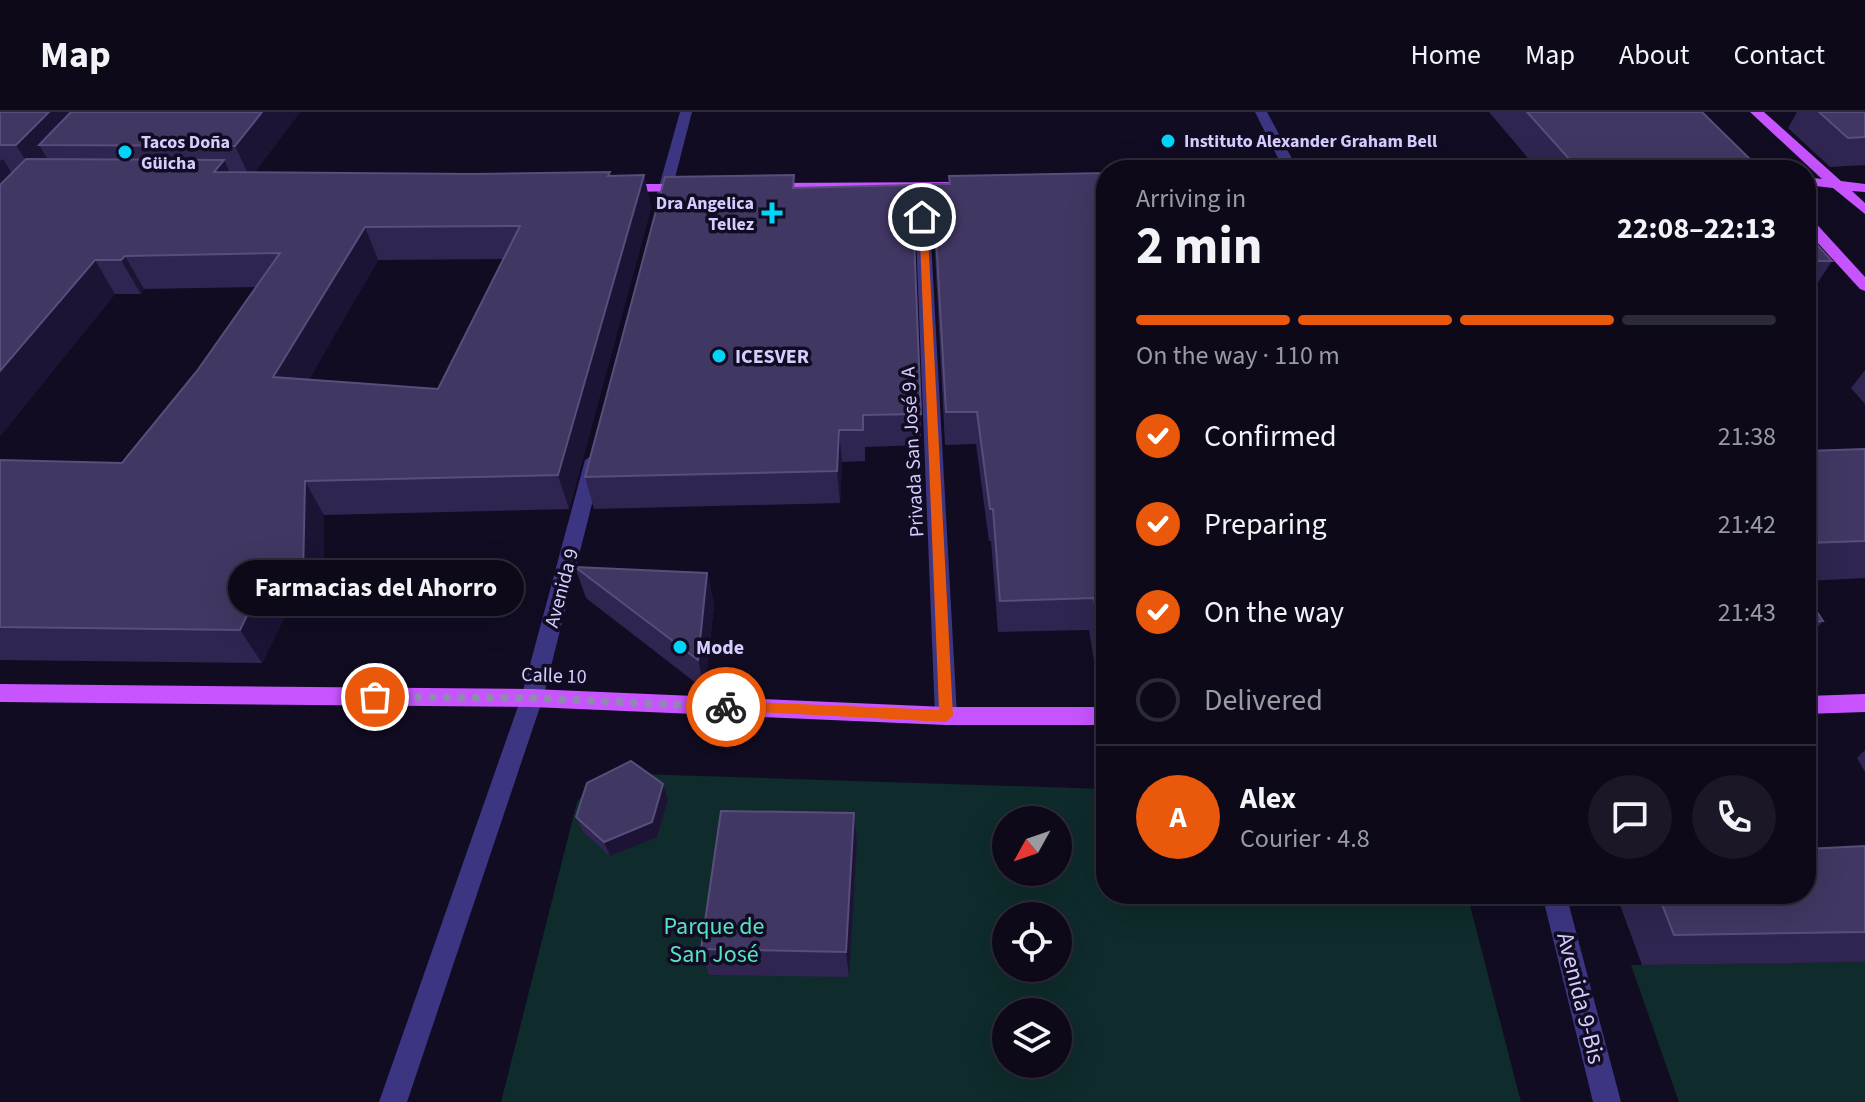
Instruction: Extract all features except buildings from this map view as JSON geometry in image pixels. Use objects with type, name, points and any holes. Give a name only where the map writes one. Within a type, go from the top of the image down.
[{"type":"main road","points":[[1756,112],[1812,160]]},
{"type":"main road","points":[[1816,164],[1865,210]]},
{"type":"main road","points":[[1816,182],[1865,188]]},
{"type":"main road","points":[[761,187],[967,186]]},
{"type":"main road","points":[[601,188],[713,188]]},
{"type":"main road","points":[[1816,232],[1865,286]]},
{"type":"main road","name":"Calle 10","points":[[0,693],[532,698],[946,716],[1096,716]]},
{"type":"main road","points":[[1816,705],[1865,703]]},
{"type":"street","points":[[657,219],[686,112]]},
{"type":"street","points":[[1261,112],[1286,160]]},
{"type":"street","name":"Privada San José 9 A","points":[[921,186],[946,716]]},
{"type":"street","name":"Avenida 9","points":[[393,1102],[532,698],[601,435]]},
{"type":"street","name":"Avenida 9-Bis","points":[[1557,904],[1607,1102]]},
{"type":"green space","name":"Parque de San José","points":[[607,773],[1096,789],[1096,904],[1470,904],[1521,1102],[501,1102],[577,802],[590,784]]},
{"type":"green space","points":[[1865,962],[1865,1102],[1679,1102],[1631,965]]},
{"type":"way so far","points":[[375,697],[532,698],[726,707]]},
{"type":"place","name":"Instituto Alexander Graham Bell","points":[[1168,141]]},
{"type":"place","name":"Tacos Doña Güicha","points":[[125,152]]},
{"type":"place","name":"Dra Angelica Tellez","points":[[772,213]]},
{"type":"place","name":"ICESVER","points":[[719,356]]},
{"type":"place","name":"Mode","points":[[680,647]]},
{"type":"place","name":"Farmacias del Ahorro","points":[[375,697]]},
{"type":"route","points":[[726,707],[946,716],[922,217]]}]
